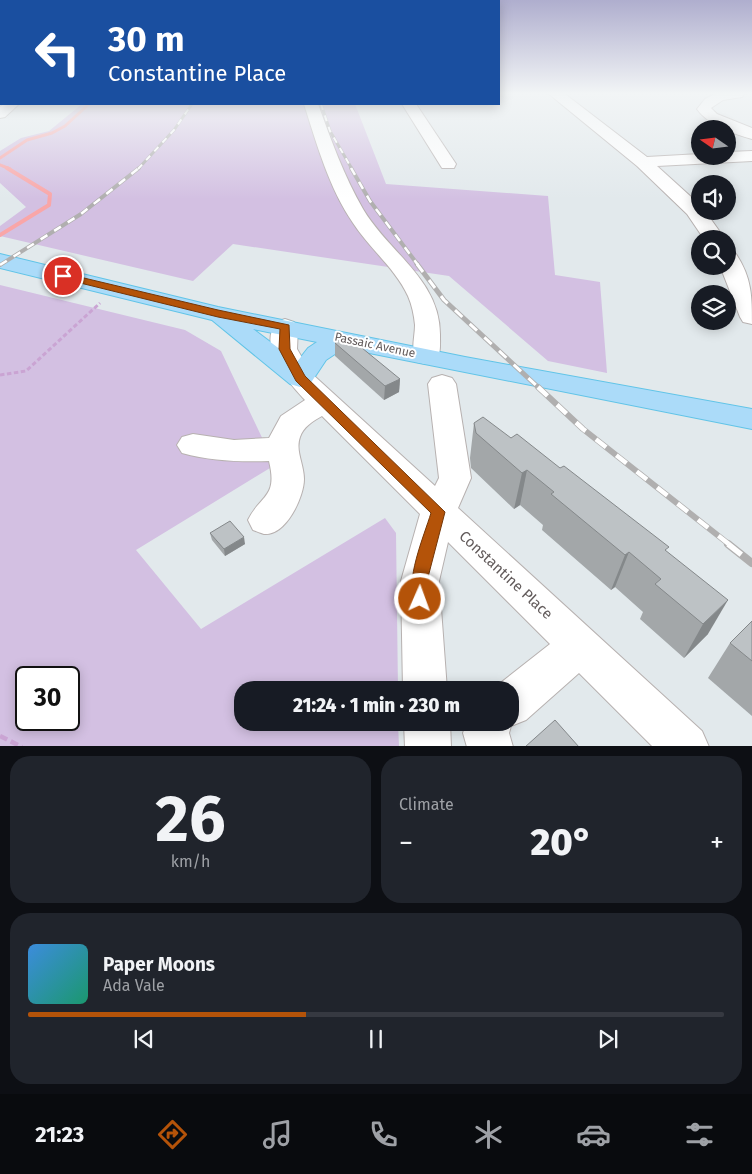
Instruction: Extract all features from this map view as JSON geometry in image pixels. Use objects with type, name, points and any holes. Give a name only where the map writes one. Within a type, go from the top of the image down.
[{"type":"main road","name":"Passaic Avenue","points":[[0,261],[218,314],[752,419]]},
{"type":"main road","points":[[218,314],[313,390]]},
{"type":"main road","points":[[313,390],[317,354],[341,338]]},
{"type":"street","points":[[319,129],[326,148],[355,212],[411,283],[422,301],[427,322],[426,356]]},
{"type":"street","points":[[425,129],[448,164]]},
{"type":"street","points":[[601,129],[643,162],[694,210],[709,230]]},
{"type":"street","points":[[740,129],[752,134]]},
{"type":"street","points":[[643,162],[752,156]]},
{"type":"street","points":[[735,275],[752,317]]},
{"type":"street","name":"Constantine Place","points":[[285,327],[284,349],[313,390],[438,512],[686,746]]},
{"type":"street","points":[[425,681],[420,581],[438,512],[448,496],[455,478],[442,384]]},
{"type":"street","points":[[265,520],[273,514],[284,499],[288,486],[287,470],[281,449],[285,434],[313,390]]},
{"type":"street","points":[[193,444],[234,451],[281,449]]},
{"type":"street","points":[[519,697],[581,645]]},
{"type":"street","points":[[427,731],[428,746]]},
{"type":"street","points":[[487,731],[490,746]]},
{"type":"path","points":[[0,375],[26,371],[115,289]]},
{"type":"path","points":[[0,736],[22,746]]},
{"type":"shaded area","points":[[52,129],[365,129],[386,184],[548,196],[555,275],[600,282],[607,373],[548,361],[449,276],[233,244],[193,281],[0,236],[0,226],[26,207],[0,183],[0,151],[21,138]]},
{"type":"shaded area","points":[[0,285],[185,330],[221,351],[275,465],[136,550],[201,629],[385,518],[396,533],[398,681],[234,681],[234,731],[398,731],[399,746],[0,746]]},
{"type":"building","points":[[344,337],[351,339],[400,379],[385,386],[335,343]]},
{"type":"building","points":[[483,417],[511,438],[517,434],[560,468],[564,466],[669,547],[665,550],[728,600],[703,624],[655,584],[661,579],[629,552],[625,555],[551,494],[554,492],[527,470],[522,473],[476,433],[474,423]]},
{"type":"building","points":[[230,521],[244,537],[224,549],[210,533]]},
{"type":"building","points":[[752,621],[752,661],[730,643]]},
{"type":"building","points":[[555,720],[578,746],[526,746]]},
{"type":"waterway","points":[[0,158],[27,140],[60,129]]},
{"type":"waterway","points":[[0,165],[10,169]]},
{"type":"waterway","points":[[0,235],[49,205],[50,194],[7,168]]},
{"type":"railway","points":[[139,168],[175,129]]},
{"type":"railway","points":[[329,129],[352,169]]},
{"type":"railway","points":[[0,265],[81,214],[139,168]]},
{"type":"railway","points":[[351,168],[370,201],[418,265]]},
{"type":"railway","points":[[417,264],[444,300],[539,388]]},
{"type":"railway","points":[[538,387],[583,429],[730,545]]},
{"type":"railway","points":[[728,544],[752,563]]},
{"type":"route","points":[[63,276],[218,314],[285,327],[284,349],[300,378],[326,401],[438,512],[420,581],[420,599]]}]
